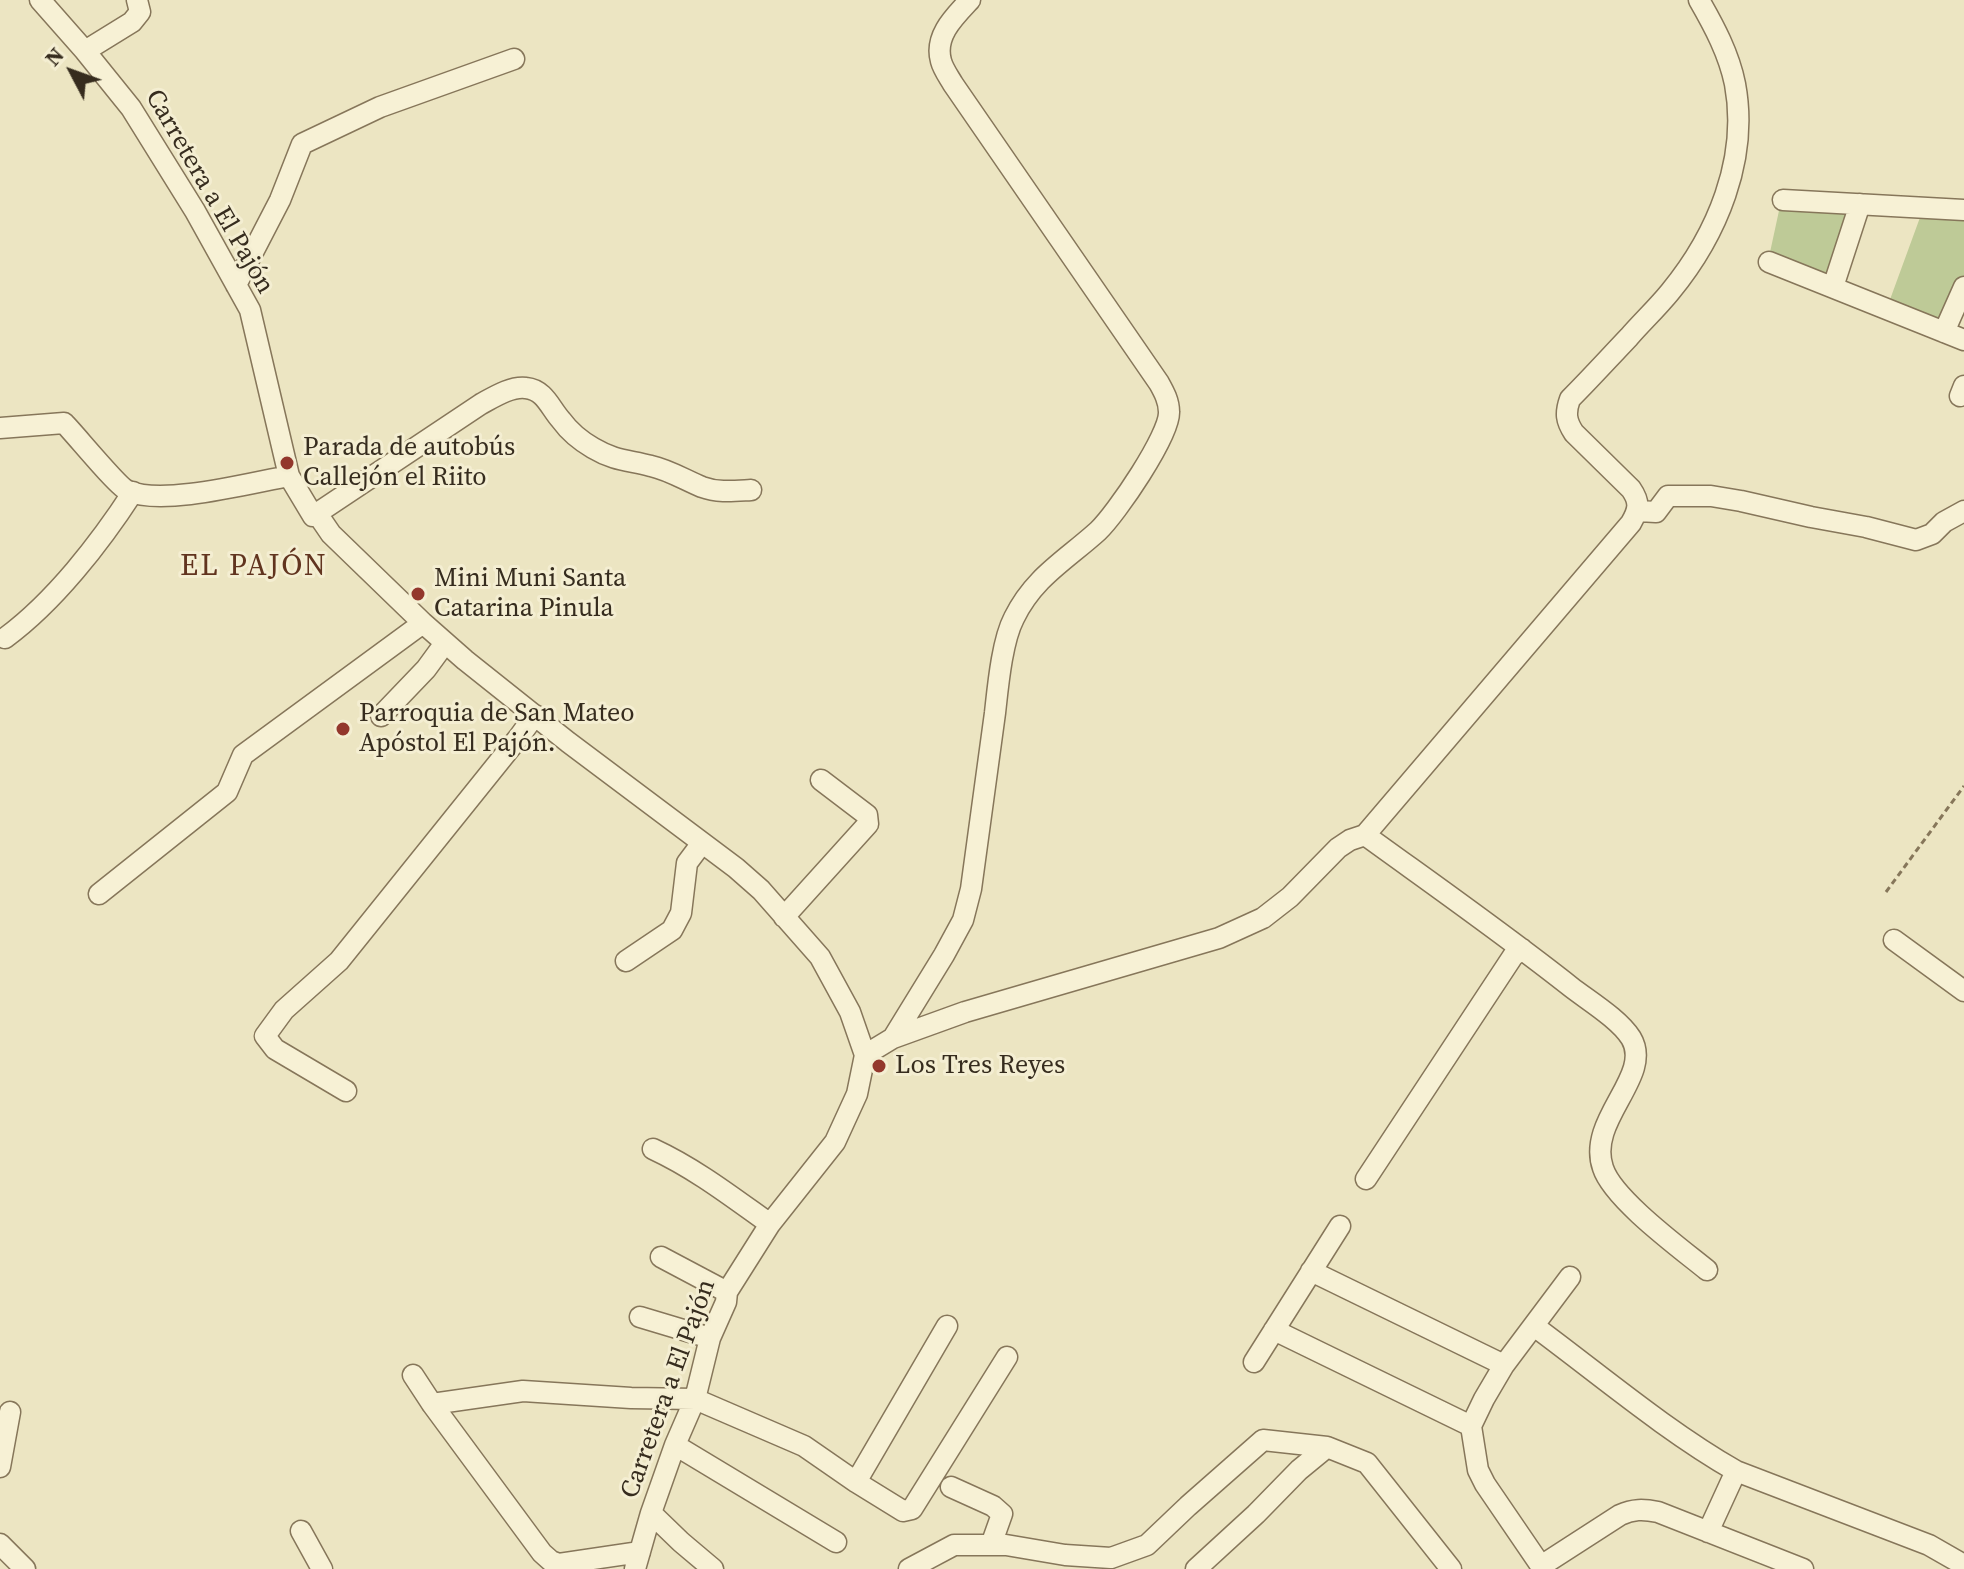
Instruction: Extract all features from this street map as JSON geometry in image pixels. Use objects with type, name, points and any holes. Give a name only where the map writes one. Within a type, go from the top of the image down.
[{"type":"street","name":"Carretera a El Pajón","points":[[40,0],[131,108],[195,211],[250,310],[289,476],[313,516],[318,515],[331,534],[445,643],[761,890],[820,957],[850,1012],[865,1055],[857,1094],[835,1142],[770,1224],[727,1292],[726,1302],[710,1338],[695,1399],[651,1513],[638,1561]]},
{"type":"street","points":[[85,51],[132,22],[140,12],[137,0]]},
{"type":"street","points":[[893,1038],[963,920],[971,889],[1002,662],[1012,620],[1030,592],[1053,567],[1099,530],[1124,501],[1166,428],[1170,413],[1159,383],[953,84],[941,61],[940,40],[952,19],[970,0]]},
{"type":"street","points":[[865,1055],[893,1038],[965,1012],[1219,938],[1263,918],[1290,897],[1338,848],[1365,835],[1631,523],[1638,511],[1637,497],[1574,433],[1568,425],[1567,407],[1570,399],[1670,292],[1710,234],[1720,210],[1737,157],[1739,121],[1735,82],[1723,44],[1699,0]]},
{"type":"street","points":[[236,285],[280,200],[302,144],[380,107],[514,59]]},
{"type":"street","points":[[1783,200],[1964,210]]},
{"type":"street","points":[[1833,287],[1860,204]]},
{"type":"street","points":[[1769,262],[1964,340]]},
{"type":"street","points":[[1944,332],[1964,287]]},
{"type":"street","points":[[313,516],[481,404],[509,390],[525,387],[538,391],[576,436],[620,461],[652,466],[704,487],[724,491],[751,490]]},
{"type":"street","points":[[0,428],[64,423],[126,491],[154,496],[212,491],[289,476]]},
{"type":"street","points":[[5,638],[90,553],[133,492]]},
{"type":"street","points":[[1638,511],[1656,512],[1668,496],[1711,496],[1916,540],[1932,534],[1944,522],[1964,511]]},
{"type":"street","points":[[99,894],[227,792],[243,755],[423,623]]},
{"type":"street","points":[[381,716],[426,669],[445,643]]},
{"type":"street","points":[[346,1091],[275,1049],[265,1036],[284,1010],[339,961],[535,715]]},
{"type":"street","points":[[784,917],[868,824],[867,815],[821,780]]},
{"type":"street","points":[[1365,835],[1522,949],[1617,1022],[1631,1038],[1638,1058],[1606,1124],[1600,1145],[1603,1169],[1617,1191],[1640,1214],[1707,1270]]},
{"type":"street","points":[[626,961],[672,930],[681,913],[687,863],[702,843]]},
{"type":"street","points":[[1894,940],[1964,991]]},
{"type":"street","points":[[1366,1179],[1513,956],[1522,949]]},
{"type":"street","points":[[653,1149],[712,1181],[770,1224]]},
{"type":"street","points":[[1254,1362],[1340,1226]]},
{"type":"street","points":[[661,1257],[727,1292]]},
{"type":"street","points":[[1311,1271],[1504,1365]]},
{"type":"street","points":[[1570,1277],[1504,1365],[1471,1426],[1478,1470],[1485,1484],[1542,1567],[1620,1515],[1645,1509],[1803,1569]]},
{"type":"street","points":[[640,1317],[710,1338]]},
{"type":"street","points":[[856,1482],[947,1326]]},
{"type":"street","points":[[1534,1326],[1681,1436],[1736,1471],[1929,1545],[1964,1565]]},
{"type":"street","points":[[1274,1330],[1471,1426]]},
{"type":"street","points":[[432,1404],[523,1391],[695,1399],[804,1446],[903,1511],[912,1509],[1007,1357]]},
{"type":"street","points":[[413,1375],[542,1553],[551,1561],[559,1564],[638,1561]]},
{"type":"street","points":[[0,1467],[10,1412]]},
{"type":"street","points":[[909,1569],[954,1545],[1006,1545],[1030,1559],[1065,1555],[1111,1558],[1147,1545],[1263,1440],[1327,1447],[1367,1463],[1451,1569]]},
{"type":"street","points":[[675,1445],[836,1542]]},
{"type":"street","points":[[1196,1569],[1327,1447]]},
{"type":"street","points":[[1708,1532],[1736,1471]]},
{"type":"street","points":[[951,1487],[993,1506],[1002,1514],[991,1545]]},
{"type":"street","points":[[651,1513],[713,1569]]},
{"type":"street","points":[[301,1531],[322,1569]]},
{"type":"street","points":[[0,1544],[25,1569]]},
{"type":"path","points":[[1886,892],[1964,786]]},
{"type":"green space","points":[[1780,206],[1854,208],[1829,281],[1769,257]]},
{"type":"green space","points":[[1922,212],[1964,214],[1964,276],[1941,326],[1888,305]]},
{"type":"place","name":"Parada de autobús Callejón el Riito","points":[[287,463]]},
{"type":"place","name":"Mini Muni Santa Catarina Pinula","points":[[418,594]]},
{"type":"place","name":"Parroquia de San Mateo Apóstol El Pajón.","points":[[343,729]]},
{"type":"place","name":"Los Tres Reyes","points":[[879,1066]]},
{"type":"district","name":"EL PAJÓN","points":[[254,567]]}]
